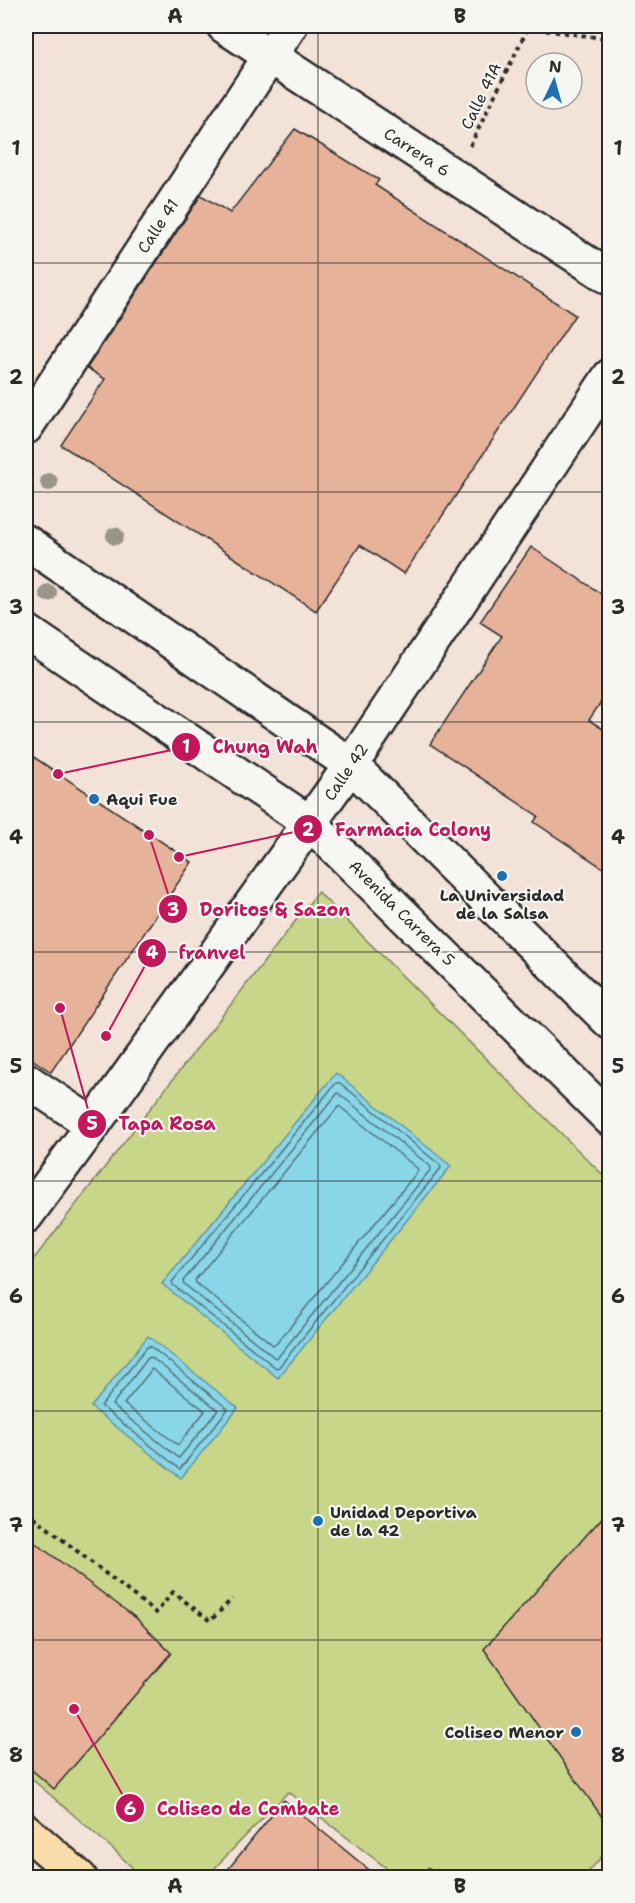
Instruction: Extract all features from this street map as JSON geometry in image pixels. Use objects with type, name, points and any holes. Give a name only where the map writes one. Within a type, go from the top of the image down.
[{"type":"main road","points":[[26,1831],[80,1878]]},
{"type":"street","name":"Carrera 6","points":[[224,26],[609,278]]},
{"type":"street","name":"Calle 41","points":[[26,427],[290,26]]},
{"type":"street","name":"Calle 42","points":[[26,1216],[351,765],[609,376]]},
{"type":"street","points":[[26,543],[351,765],[609,1022]]},
{"type":"street","name":"Avenida Carrera 5","points":[[26,631],[310,823],[609,1119]]},
{"type":"street","points":[[26,1080],[93,1125]]},
{"type":"path","points":[[529,27],[609,39]]},
{"type":"path","name":"Calle 41A","points":[[455,177],[529,27]]},
{"type":"path","points":[[26,1510],[156,1613],[173,1592],[210,1621],[232,1599]]},
{"type":"path","points":[[427,1868],[438,1878]]},
{"type":"green space","name":"Unidad Deportiva de la 42","points":[[318,892],[609,1181],[609,1855],[605,1853],[584,1877],[398,1877],[288,1792],[206,1877],[142,1877],[26,1774],[26,1269]]},
{"type":"water","points":[[336,1073],[451,1166],[278,1378],[162,1284]]},
{"type":"water","points":[[148,1336],[238,1408],[181,1478],[91,1407]]},
{"type":"building","points":[[295,129],[379,180],[375,185],[575,315],[404,574],[360,545],[316,611],[61,445],[105,379],[87,368],[201,195],[230,213]]},
{"type":"building","points":[[531,547],[609,599],[609,690],[589,720],[609,733],[609,872],[534,822],[538,816],[430,744],[502,636],[480,622]]},
{"type":"building","points":[[26,752],[192,862],[51,1072],[26,1055]]},
{"type":"building","name":"Coliseo Menor","points":[[609,1510],[609,1827],[484,1649]]},
{"type":"building","points":[[26,1536],[136,1618],[171,1653],[54,1789],[26,1765]]},
{"type":"building","points":[[284,1800],[379,1878],[221,1878]]},
{"type":"place","name":"Chung Wah","points":[[58,774]]},
{"type":"place","name":"Aqui Fue","points":[[94,799]]},
{"type":"place","name":"Doritos & Sazon","points":[[149,835]]},
{"type":"place","name":"Farmacia Colony","points":[[179,857]]},
{"type":"place","name":"La Universidad de la Salsa","points":[[502,876]]},
{"type":"place","name":"Tapa Rosa","points":[[60,1008]]},
{"type":"place","name":"franvel","points":[[106,1036]]},
{"type":"place","name":"Unidad Deportiva de la 42","points":[[318,1521]]},
{"type":"place","name":"Coliseo de Combate","points":[[74,1709]]},
{"type":"place","name":"Coliseo Menor","points":[[576,1732]]}]
